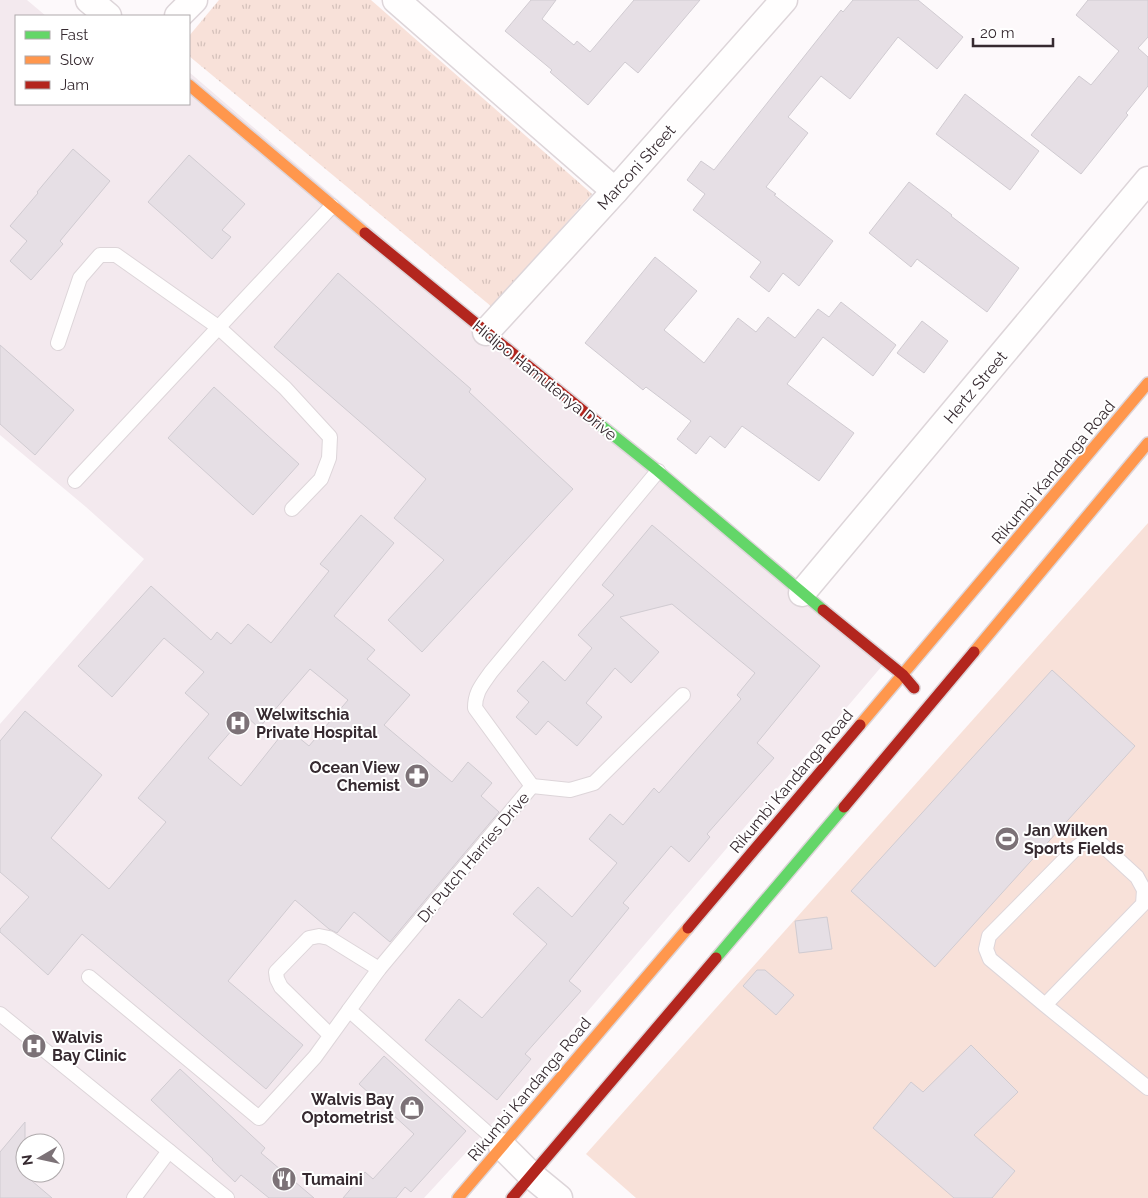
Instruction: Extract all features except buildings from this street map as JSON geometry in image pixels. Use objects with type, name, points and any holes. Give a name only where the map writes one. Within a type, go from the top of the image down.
[{"type":"main road","name":"Hidipo Hamutenya Drive","points":[[190,86],[332,206],[658,471],[802,593],[903,675],[930,705]]},
{"type":"main road","name":"Rikumbi Kandanga Road","points":[[458,1198],[1148,384]]},
{"type":"main road","points":[[512,1198],[930,705],[1148,443]]},
{"type":"street","points":[[89,0],[107,15]]},
{"type":"street","points":[[179,15],[194,0]]},
{"type":"street","points":[[396,0],[615,191]]},
{"type":"street","name":"Marconi Street","points":[[486,332],[615,191],[784,0]]},
{"type":"street","name":"Hertz Street","points":[[802,593],[1148,180]]},
{"type":"street","points":[[502,1146],[531,1175],[559,1198]]},
{"type":"lane","points":[[75,481],[332,206]]},
{"type":"lane","points":[[58,343],[80,278],[100,255],[116,254],[218,327],[285,388],[330,437],[329,458],[321,479],[292,509]]},
{"type":"lane","name":"Dr. Putch Harries Drive","points":[[89,977],[259,1118],[311,1062],[379,969],[532,786],[475,708],[475,699],[491,672],[658,471]]},
{"type":"lane","points":[[532,786],[570,790],[594,783],[683,695]]},
{"type":"lane","points":[[1045,1005],[1143,904],[1144,890],[1136,877],[1100,843],[1088,839],[1077,847],[989,936],[986,949],[990,959],[1045,1005],[1148,1088]]},
{"type":"lane","points":[[330,1035],[281,987],[276,972],[309,938],[319,936],[329,938],[379,969]]},
{"type":"lane","points":[[349,1010],[502,1146]]},
{"type":"lane","points":[[0,1014],[227,1198]]},
{"type":"lane","points":[[134,1198],[169,1151]]},
{"type":"shaded area","points":[[0,0],[27,0],[45,15],[15,15],[15,105],[190,105],[190,73],[882,666],[484,1133],[424,1198],[0,1198],[0,724],[144,559],[86,507],[0,435]]},
{"type":"green space","points":[[219,0],[371,0],[592,194],[492,307],[190,57],[190,35]]},
{"type":"green space","name":"Jan Wilken Sports Fields","points":[[1148,523],[1148,1198],[636,1198],[586,1154]]},
{"type":"traffic: fast","points":[[598,423],[823,610]]},
{"type":"traffic: fast","points":[[716,958],[844,807]]},
{"type":"traffic: slow","points":[[190,86],[365,233]]},
{"type":"traffic: slow","points":[[860,725],[1148,383]]},
{"type":"traffic: slow","points":[[974,652],[1148,443]]},
{"type":"traffic: slow","points":[[458,1198],[688,928]]},
{"type":"traffic: jam","points":[[365,233],[598,423]]},
{"type":"traffic: jam","points":[[823,610],[903,675],[914,688]]},
{"type":"traffic: jam","points":[[844,807],[974,652]]},
{"type":"traffic: jam","points":[[688,928],[860,725]]},
{"type":"traffic: jam","points":[[512,1198],[716,958]]},
{"type":"place","name":"Welwitschia Private Hospital","points":[[238,723]]},
{"type":"place","name":"Ocean View Chemist","points":[[417,776]]},
{"type":"place","name":"Jan Wilken Sports Fields","points":[[1007,839]]},
{"type":"place","name":"Walvis Bay Clinic","points":[[34,1046]]},
{"type":"place","name":"Walvis Bay Optometrist","points":[[412,1108]]},
{"type":"place","name":"Tumaini","points":[[284,1179]]}]
